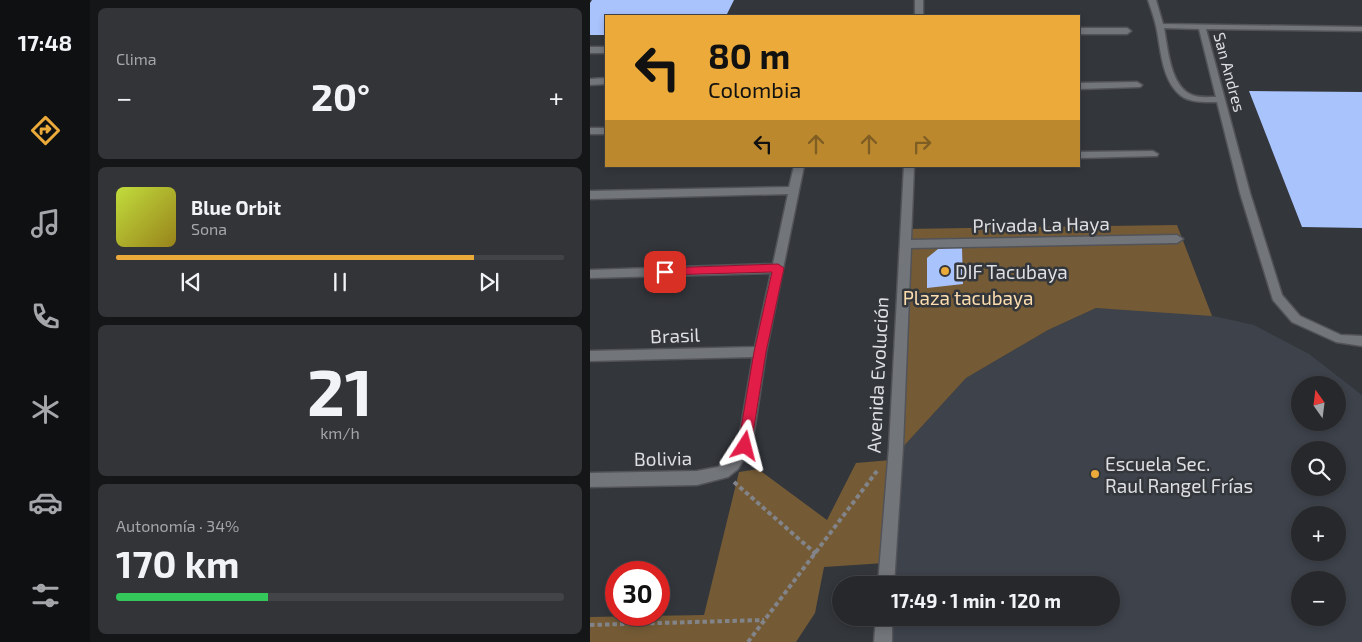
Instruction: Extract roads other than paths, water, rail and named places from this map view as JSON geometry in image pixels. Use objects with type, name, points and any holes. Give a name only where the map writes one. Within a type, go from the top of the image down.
[{"type":"street","points":[[919,0],[919,15]]},
{"type":"street","points":[[1080,31],[1127,31]]},
{"type":"street","points":[[590,50],[605,50]]},
{"type":"street","points":[[590,82],[605,81]]},
{"type":"street","points":[[1080,86],[1137,85]]},
{"type":"street","points":[[590,131],[605,131]]},
{"type":"street","points":[[1080,155],[1153,154]]},
{"type":"street","points":[[760,352],[799,167]]},
{"type":"street","name":"Avenida Evolución","points":[[887,576],[896,446],[909,167]]},
{"type":"street","points":[[590,195],[794,190]]},
{"type":"street","name":"Privada La Haya","points":[[905,244],[1177,239]]},
{"type":"street","points":[[590,274],[778,268]]},
{"type":"street","name":"Brasil","points":[[590,356],[760,352]]},
{"type":"street","name":"Bolivia","points":[[590,480],[698,478],[728,468],[745,446],[760,352]]},
{"type":"street","points":[[883,642],[884,626]]},
{"type":"lane","points":[[1152,0],[1172,80],[1189,97],[1222,99]]},
{"type":"lane","points":[[1160,26],[1202,27]]},
{"type":"lane","name":"San Andres","points":[[1362,29],[1202,27],[1245,193],[1277,297],[1296,318],[1340,339],[1362,341]]},
{"type":"place","name":"DIF Tacubaya","points":[[945,271]]},
{"type":"place","name":"Escuela Sec. Raul Rangel Frías","points":[[1095,474]]},
{"type":"park label","name":"Plaza tacubaya","points":[[968,297]]}]
